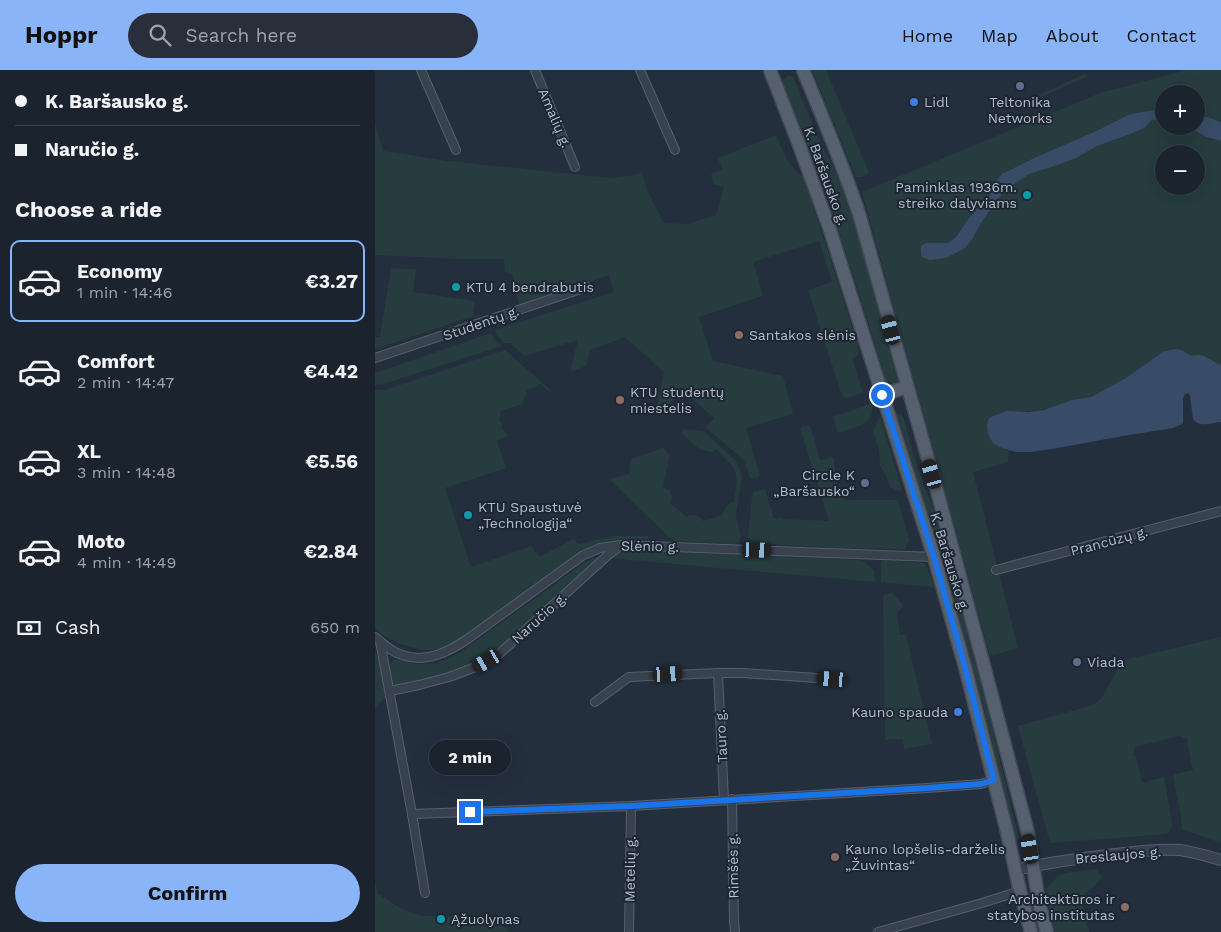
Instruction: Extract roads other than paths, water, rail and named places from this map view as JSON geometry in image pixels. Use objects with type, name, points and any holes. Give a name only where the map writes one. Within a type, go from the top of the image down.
[{"type":"main road","name":"K. Baršausko g.","points":[[770,70],[829,230],[934,557],[965,667],[1031,932]]},
{"type":"main road","name":"K. Baršausko g.","points":[[803,70],[855,203],[937,491],[1028,833],[1039,903],[1047,932]]},
{"type":"main road","points":[[882,395],[907,387]]},
{"type":"street","points":[[421,70],[456,150]]},
{"type":"street","name":"Amalių g.","points":[[535,70],[575,167]]},
{"type":"street","points":[[640,70],[675,150]]},
{"type":"street","name":"Studentų g.","points":[[375,358],[587,287]]},
{"type":"street","name":"Prancūzų g.","points":[[996,570],[1221,511]]},
{"type":"street","name":"Slėnio g.","points":[[378,639],[401,655],[413,658],[427,657],[447,651],[469,638],[582,556],[600,548],[621,545],[934,557]]},
{"type":"street","name":"Naručio g.","points":[[390,692],[476,668],[498,655],[621,545]]},
{"type":"street","points":[[378,639],[390,692],[425,892]]},
{"type":"street","points":[[595,702],[629,677],[718,672],[832,679]]},
{"type":"street","name":"Tauro g.","points":[[718,672],[728,800]]},
{"type":"street","points":[[412,814],[631,806],[927,788],[981,784],[994,780]]},
{"type":"street","name":"Rimšės g.","points":[[728,800],[735,932]]},
{"type":"street","name":"Metelių g.","points":[[629,932],[631,806]]},
{"type":"street","name":"Breslaujos g.","points":[[1015,870],[1033,865],[1124,852],[1177,850],[1221,860]]},
{"type":"street","points":[[878,932],[1020,891]]},
{"type":"water","points":[[1155,110],[1155,120],[1152,120],[1144,128],[1097,146],[1076,158],[1029,174],[1003,192],[965,248],[946,258],[930,260],[922,257],[921,246],[926,243],[948,243],[956,237],[969,218],[990,195],[996,181],[1002,174],[1130,114]]},
{"type":"water","points":[[1205,116],[1221,122],[1221,141],[1203,135],[1205,135]]},
{"type":"water","points":[[1182,350],[1191,356],[1204,356],[1221,365],[1221,422],[1206,424],[1196,422],[1193,419],[1190,395],[1188,393],[1183,398],[1183,423],[1173,428],[1030,452],[1016,452],[1002,448],[993,443],[988,434],[988,420],[991,417],[1006,411],[1028,412],[1044,410],[1072,400],[1091,397],[1126,378],[1164,351]]},
{"type":"place","name":"Teltonika Networks","points":[[1020,86]]},
{"type":"place","name":"Lidl","points":[[914,102]]},
{"type":"place","name":"Paminklas 1936m. streiko dalyviams","points":[[1027,195]]},
{"type":"place","name":"KTU 4 bendrabutis","points":[[456,287]]},
{"type":"place","name":"Santakos slėnis","points":[[739,335]]},
{"type":"place","name":"KTU studentų miestelis","points":[[620,400]]},
{"type":"place","name":"Circle K „Baršausko“","points":[[865,483]]},
{"type":"place","name":"KTU Spaustuvė „Technologija“","points":[[468,515]]},
{"type":"place","name":"Viada","points":[[1077,662]]},
{"type":"place","name":"Kauno spauda","points":[[958,712]]},
{"type":"place","name":"Kauno lopšelis-darželis „Žuvintas“","points":[[835,857]]},
{"type":"place","name":"Architektūros ir statybos institutas","points":[[1125,907]]},
{"type":"place","name":"Ąžuolynas","points":[[441,919]]}]
